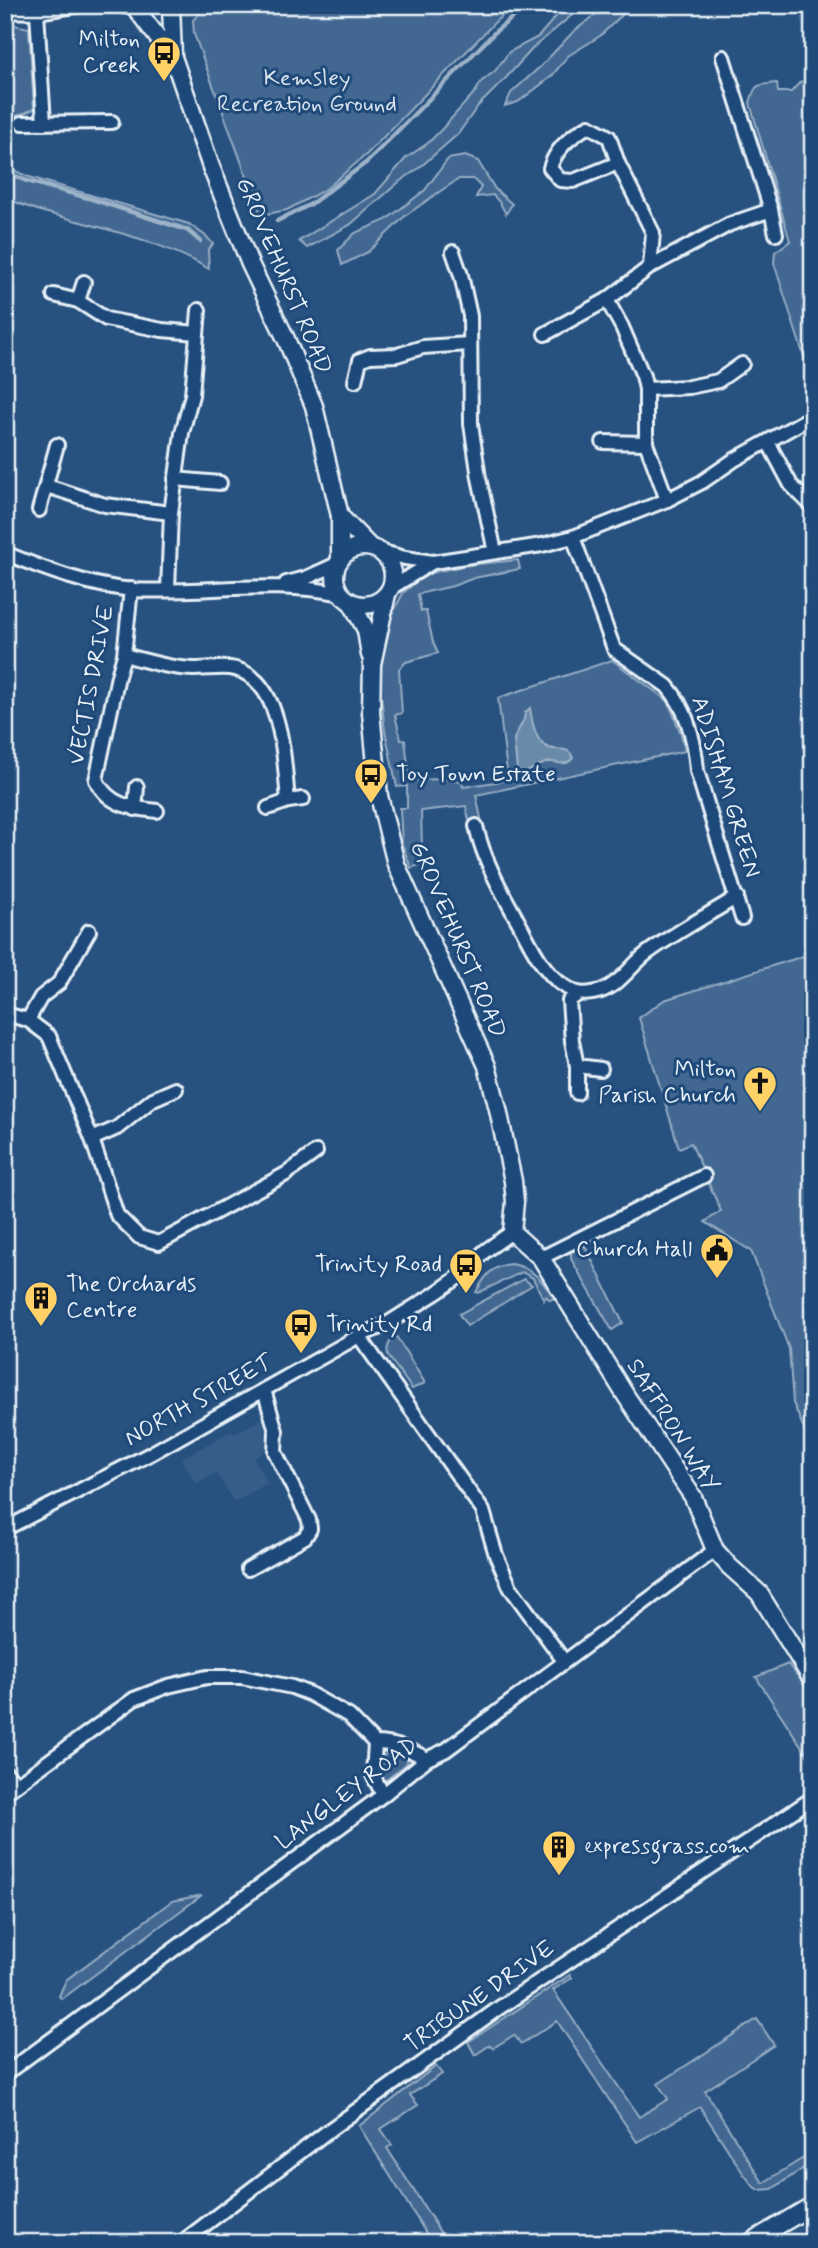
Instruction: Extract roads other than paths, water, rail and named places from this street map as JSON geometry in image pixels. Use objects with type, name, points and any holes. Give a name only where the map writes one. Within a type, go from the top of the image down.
[{"type":"street","points":[[5,11],[37,12],[81,5]]},
{"type":"street","points":[[128,7],[151,12],[168,5]]},
{"type":"street","name":"GROVEHURST ROAD","points":[[168,5],[173,57],[211,167],[246,255],[314,406],[340,516],[339,562]]},
{"type":"street","name":"GROVEHURST ROAD","points":[[128,7],[173,57]]},
{"type":"street","points":[[37,12],[44,122]]},
{"type":"street","points":[[723,57],[776,234]]},
{"type":"street","points":[[22,123],[112,122]]},
{"type":"street","points":[[618,163],[573,181],[560,180],[550,168],[553,158],[576,132],[590,126],[609,137],[618,163],[653,233],[650,267]]},
{"type":"street","points":[[545,334],[607,300],[650,267],[730,224],[771,211]]},
{"type":"street","points":[[453,251],[470,316],[471,424],[478,478],[495,552]]},
{"type":"street","points":[[78,301],[84,282]]},
{"type":"street","points":[[54,295],[78,301],[106,319],[162,330],[197,333]]},
{"type":"street","points":[[607,300],[636,358],[646,389],[646,443],[667,500]]},
{"type":"street","points":[[168,590],[171,513],[182,433],[192,395],[199,310]]},
{"type":"street","points":[[355,381],[360,360],[370,356],[397,355],[423,347],[469,344]]},
{"type":"street","points":[[646,389],[689,387],[718,381],[742,365]]},
{"type":"street","points":[[275,586],[306,578],[339,562],[352,549],[375,549],[405,558],[433,562],[542,545],[573,537],[667,500],[813,416]]},
{"type":"street","points":[[603,442],[646,443]]},
{"type":"street","points":[[768,442],[791,485],[813,507]]},
{"type":"street","points":[[39,510],[58,445]]},
{"type":"street","points":[[175,479],[220,483]]},
{"type":"street","points":[[47,486],[105,505],[171,513]]},
{"type":"street","points":[[340,516],[389,560],[393,569],[389,591]]},
{"type":"street","name":"ADISHAM GREEN","points":[[573,537],[614,649],[667,685],[684,715],[695,746],[697,771],[742,918]]},
{"type":"street","points":[[5,553],[58,575],[131,590],[275,586],[323,590],[370,604],[376,603],[389,591],[433,562]]},
{"type":"street","points":[[339,562],[336,581],[346,598]]},
{"type":"street","name":"VECTIS DRIVE","points":[[131,590],[124,655],[96,780],[108,797],[118,805],[157,811]]},
{"type":"street","name":"GROVEHURST ROAD","points":[[372,664],[389,591]]},
{"type":"street","name":"GROVEHURST ROAD","points":[[346,598],[366,630],[372,664],[371,712],[379,796],[387,835],[396,864],[486,1066],[513,1181],[515,1202],[512,1232]]},
{"type":"street","points":[[124,655],[162,666],[191,669],[232,668],[247,673],[259,682],[271,704],[283,740],[288,801]]},
{"type":"street","points":[[135,809],[137,787]]},
{"type":"street","points":[[268,808],[303,799]]},
{"type":"street","points":[[476,826],[480,845],[493,876],[534,953],[548,973],[578,994]]},
{"type":"street","points":[[577,1093],[577,1066],[569,1001],[578,994],[598,992],[615,985],[648,952],[737,897]]},
{"type":"street","points":[[28,1020],[41,998],[59,983],[89,931]]},
{"type":"street","points":[[5,1014],[28,1020],[49,1036],[92,1139],[117,1215],[139,1237],[159,1243],[286,1174],[316,1152]]},
{"type":"street","points":[[577,1066],[601,1069]]},
{"type":"street","points":[[92,1139],[117,1128],[153,1099],[176,1089]]},
{"type":"street","points":[[541,1258],[704,1176]]},
{"type":"street","name":"SAFFRON WAY","points":[[512,1232],[541,1258],[626,1396],[693,1497],[715,1550],[759,1593],[813,1681]]},
{"type":"street","name":"NORTH STREET","points":[[5,1529],[150,1454],[359,1336],[385,1325],[457,1278],[485,1251],[512,1232]]},
{"type":"street","points":[[359,1336],[483,1511],[496,1555],[510,1587],[564,1661]]},
{"type":"street","points":[[248,1569],[305,1537],[310,1529],[309,1520],[275,1452],[276,1432],[264,1390]]},
{"type":"street","name":"LANGLEY ROAD","points":[[5,2074],[383,1795],[427,1759],[446,1750],[715,1550]]},
{"type":"street","points":[[5,1793],[134,1699],[169,1685],[207,1677],[242,1677],[292,1686],[349,1716],[375,1743],[392,1743],[427,1759]]},
{"type":"street","points":[[375,1743],[373,1775],[383,1795]]},
{"type":"street","points":[[5,1772],[17,1784]]},
{"type":"street","name":"TRIBUNE DRIVE","points":[[181,2243],[332,2128],[499,2008],[813,1798]]},
{"type":"street","points":[[748,2243],[813,2205]]},
{"type":"waterway","points":[[277,221],[311,204],[367,162],[496,31],[528,5]]},
{"type":"waterway","points":[[5,171],[24,180],[187,230],[200,241]]},
{"type":"place","name":"Milton Creek","points":[[164,83]]},
{"type":"place","name":"Toy Town Estate","points":[[371,805]]},
{"type":"place","name":"Milton Parish Church","points":[[760,1113]]},
{"type":"place","name":"Church Hall","points":[[717,1280]]},
{"type":"place","name":"Trinity Road","points":[[466,1295]]},
{"type":"place","name":"The Orchards Centre","points":[[41,1328]]},
{"type":"place","name":"Trinity Rd","points":[[301,1355]]},
{"type":"place","name":"expressgrass.com","points":[[559,1877]]},
{"type":"park label","name":"Kemsley Recreation Ground","points":[[307,92]]}]
